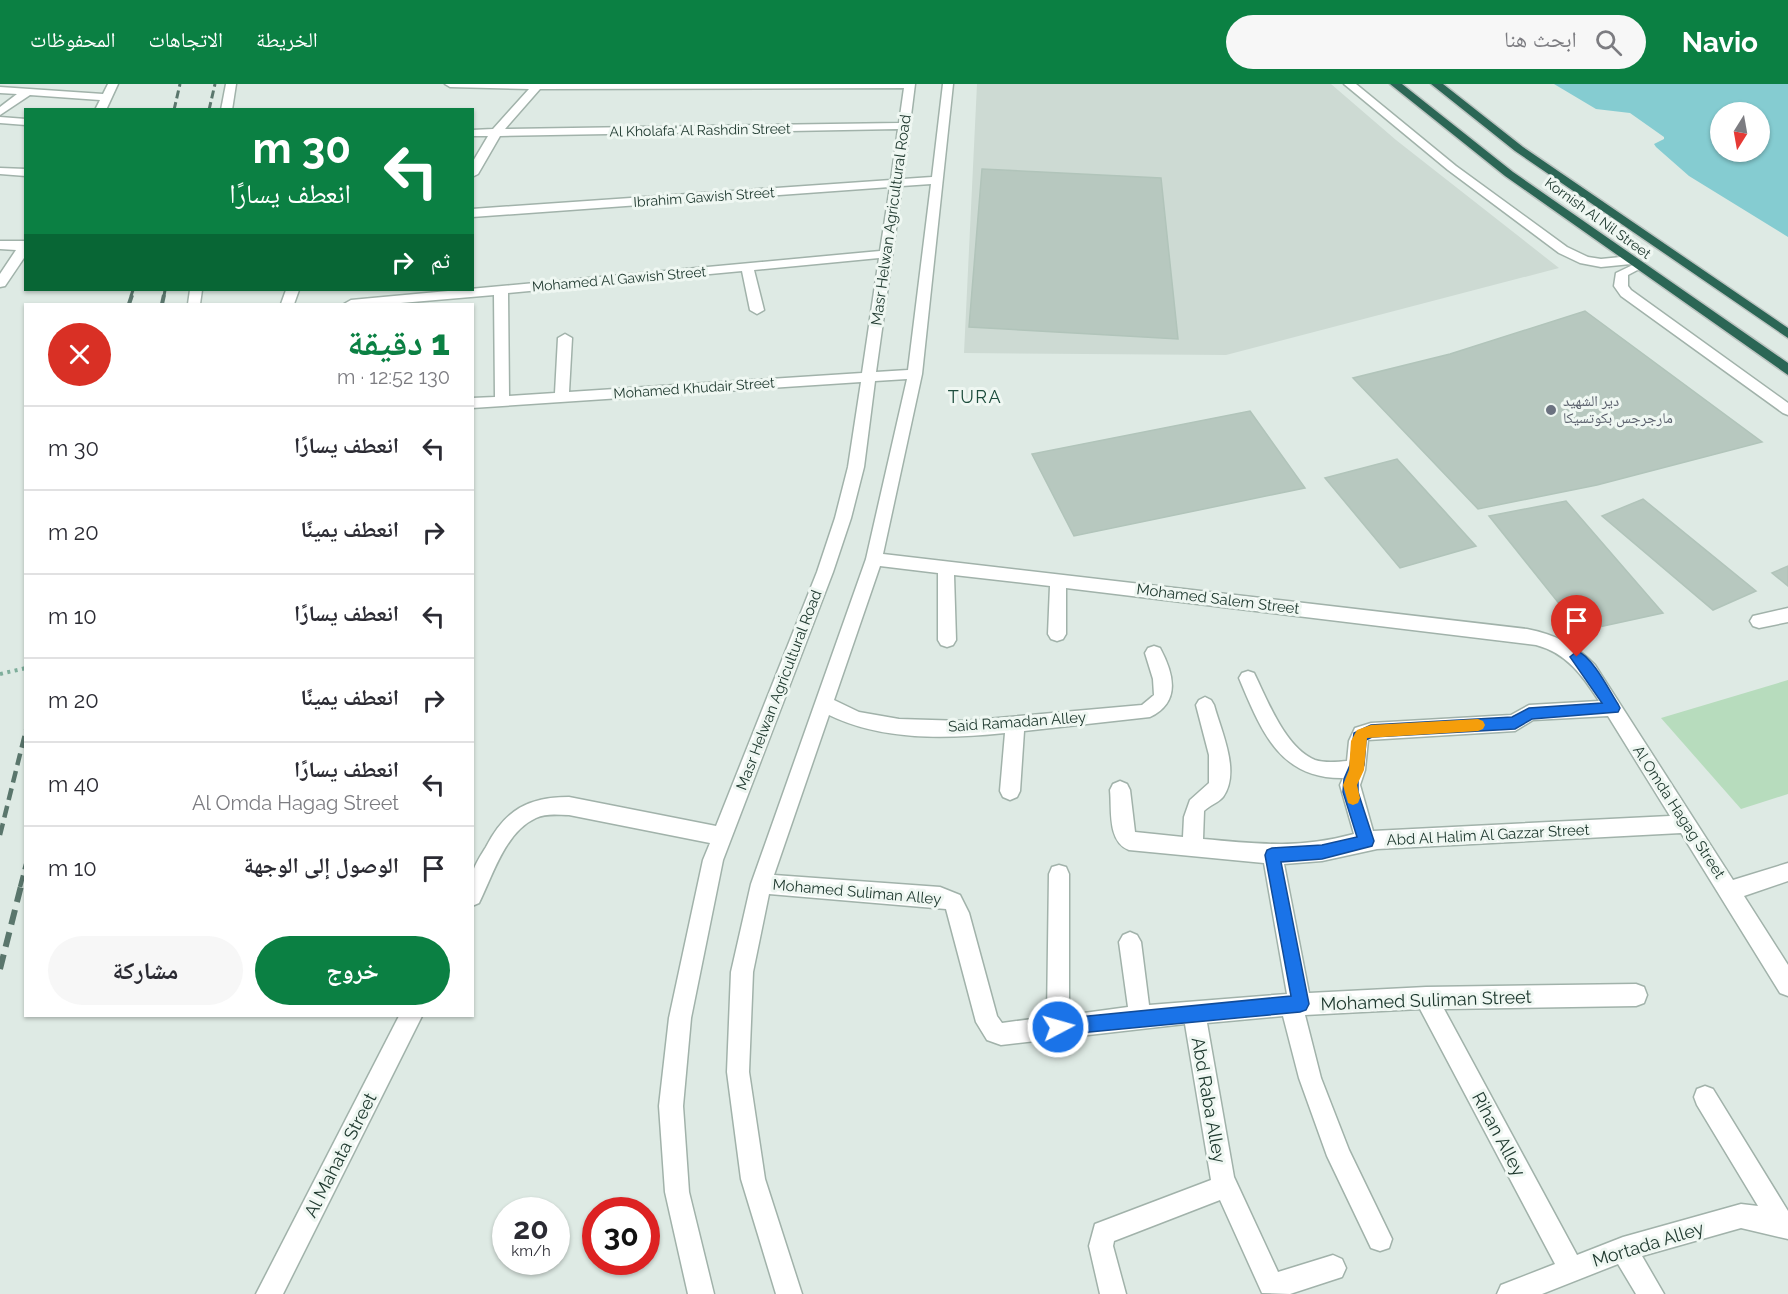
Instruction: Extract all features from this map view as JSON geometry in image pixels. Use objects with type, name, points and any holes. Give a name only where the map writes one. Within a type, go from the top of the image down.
[{"type":"highway","name":"Kornish Al Nil Street","points":[[1395,84],[1491,160],[1788,370]]},
{"type":"highway","name":"Kornish Al Nil Street","points":[[1436,84],[1519,149],[1788,334]]},
{"type":"street","points":[[101,108],[113,84]]},
{"type":"street","points":[[226,108],[231,84]]},
{"type":"street","points":[[450,84],[910,84]]},
{"type":"street","name":"Masr Helwan Agricultural Road","points":[[701,1294],[677,1192],[671,1106],[680,1018],[713,860],[825,572],[843,518],[856,467],[910,84]]},
{"type":"street","points":[[789,1294],[753,1179],[738,1072],[742,972],[761,885],[874,559],[915,374],[948,84]]},
{"type":"street","points":[[1349,84],[1442,161],[1563,250],[1585,260],[1601,263],[1635,263]]},
{"type":"street","points":[[474,171],[495,134],[538,85]]},
{"type":"street","points":[[0,90],[107,97]]},
{"type":"street","points":[[0,112],[27,92]]},
{"type":"street","points":[[0,120],[24,122]]},
{"type":"street","name":"Al Kholafa' Al Rashdin Street","points":[[474,133],[905,126]]},
{"type":"street","points":[[0,171],[24,173]]},
{"type":"street","name":"Ibrahim Gawish Street","points":[[474,213],[936,180]]},
{"type":"street","points":[[0,245],[24,246]]},
{"type":"street","points":[[0,283],[24,247]]},
{"type":"street","name":"Mohamed Al Gawish Street","points":[[360,303],[886,254]]},
{"type":"street","points":[[1635,263],[1622,273],[1621,286],[1626,293],[1788,409]]},
{"type":"street","points":[[747,267],[757,310]]},
{"type":"street","points":[[501,290],[502,401]]},
{"type":"street","points":[[562,397],[565,338]]},
{"type":"street","name":"Mohamed Khudair Street","points":[[474,403],[915,374]]},
{"type":"street","name":"Mohamed Salem Street","points":[[874,559],[1527,636],[1562,646]]},
{"type":"street","points":[[946,568],[947,640]]},
{"type":"street","points":[[1057,634],[1058,580]]},
{"type":"street","points":[[1759,621],[1788,615]]},
{"type":"street","name":"Al Omda Hagag Street","points":[[1562,646],[1577,657],[1588,670],[1788,985]]},
{"type":"street","name":"Said Ramadan Alley","points":[[823,703],[856,719],[899,727],[964,729],[1144,712],[1157,707],[1164,699],[1154,653]]},
{"type":"street","points":[[1248,678],[1267,719],[1298,759],[1317,768],[1356,770]]},
{"type":"street","points":[[1193,848],[1195,811],[1200,802],[1213,796],[1219,784],[1220,770],[1206,705]]},
{"type":"street","points":[[1366,841],[1351,792],[1351,779],[1356,770],[1359,737],[1366,732],[1515,723],[1529,713],[1613,708]]},
{"type":"street","points":[[1011,791],[1015,724]]},
{"type":"street","name":"Abd Al Halim Al Gazzar Street","points":[[1120,790],[1123,832],[1129,841],[1272,855],[1322,852],[1366,841],[1687,824]]},
{"type":"street","points":[[474,892],[508,827],[520,815],[536,807],[553,804],[569,806],[722,836]]},
{"type":"street","points":[[1272,855],[1295,1004],[1310,1078],[1339,1156],[1380,1239]]},
{"type":"street","points":[[1730,891],[1788,872]]},
{"type":"street","points":[[1058,1027],[1059,874]]},
{"type":"street","name":"Mohamed Suliman Alley","points":[[761,885],[940,897],[953,902]]},
{"type":"street","name":"Mohamed Suliman Street","points":[[953,902],[959,913],[990,1027],[995,1032],[1007,1034],[1140,1017],[1295,1004],[1426,998],[1636,995]]},
{"type":"street","points":[[1130,942],[1140,1017]]},
{"type":"street","name":"Rihan Alley","points":[[1426,998],[1571,1269]]},
{"type":"street","name":"Abd Raba Alley","points":[[1194,1012],[1225,1186],[1271,1284],[1278,1285],[1333,1268]]},
{"type":"street","name":"Al Mahata Street","points":[[268,1294],[410,1017]]},
{"type":"street","points":[[1705,1097],[1786,1227]]},
{"type":"street","points":[[1113,1294],[1101,1246],[1104,1233],[1225,1186]]},
{"type":"street","name":"Mortada Alley","points":[[1510,1294],[1623,1249],[1741,1216],[1750,1215],[1786,1227]]},
{"type":"street","points":[[1623,1249],[1651,1294]]},
{"type":"path","points":[[0,674],[24,668]]},
{"type":"shaded area","points":[[977,84],[1331,84],[1396,140],[1559,268],[1226,355],[964,353]]},
{"type":"green space","points":[[1788,680],[1788,794],[1741,809],[1661,718]]},
{"type":"water","points":[[1554,84],[1788,84],[1788,237],[1689,176],[1654,144],[1664,137],[1630,113],[1596,109]]},
{"type":"building","points":[[982,169],[1161,178],[1178,339],[969,327]]},
{"type":"building","name":"دير الشهيد مارجرجس بكوتسيكا","points":[[1585,311],[1762,442],[1597,485],[1478,509],[1353,378],[1450,354]]},
{"type":"building","points":[[1250,411],[1305,488],[1074,536],[1032,454]]},
{"type":"building","points":[[1397,459],[1476,546],[1400,568],[1325,478]]},
{"type":"building","points":[[1643,499],[1756,591],[1713,610],[1602,516]]},
{"type":"building","points":[[1566,501],[1663,613],[1581,631],[1489,516]]},
{"type":"building","points":[[1788,566],[1788,586],[1772,573]]},
{"type":"railway","points":[[174,108],[180,84]]},
{"type":"railway","points":[[209,108],[215,84]]},
{"type":"railway","points":[[131,296],[133,291]]},
{"type":"railway","points":[[164,296],[165,291]]},
{"type":"railway","points":[[129,303],[132,295]]},
{"type":"railway","points":[[162,303],[164,295]]},
{"type":"railway","points":[[0,835],[24,738]]},
{"type":"railway","points":[[20,887],[24,872]]},
{"type":"railway","points":[[0,969],[21,886]]},
{"type":"slow traffic","points":[[1353,798],[1350,785],[1356,770],[1358,741],[1362,734],[1371,731],[1478,725]]},
{"type":"place","name":"دير الشهيد مارجرجس بكوتسيكا","points":[[1551,410]]},
{"type":"district","name":"TURA","points":[[975,396]]},
{"type":"route","points":[[1058,1027],[1140,1017],[1300,1004],[1272,855],[1322,852],[1366,841],[1350,785],[1357,765],[1359,737],[1371,731],[1515,723],[1529,713],[1613,708],[1577,657]]}]
